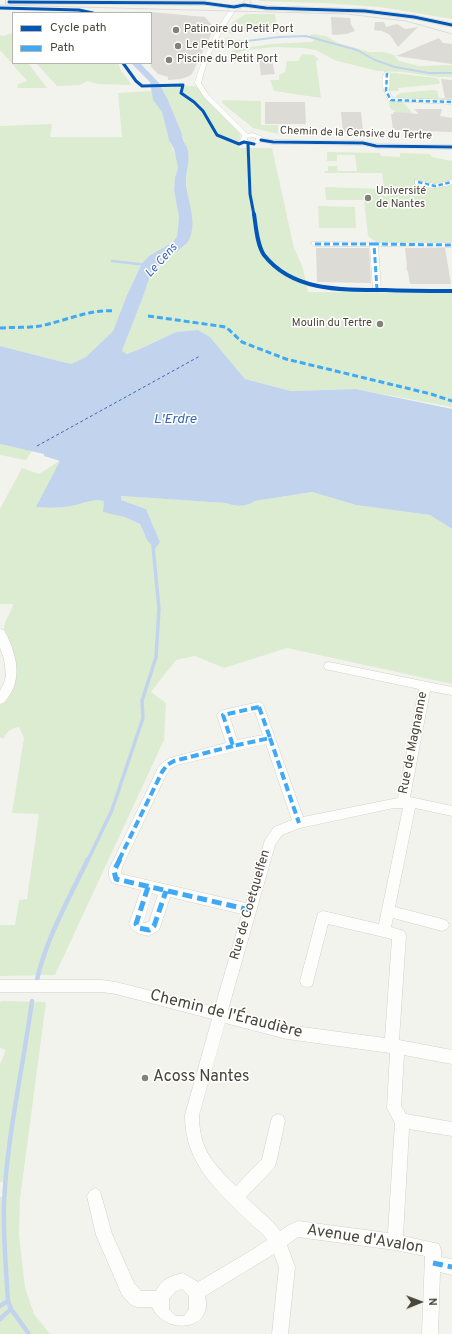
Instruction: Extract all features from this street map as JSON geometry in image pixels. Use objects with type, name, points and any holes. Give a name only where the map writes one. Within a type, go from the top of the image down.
[{"type":"main road","points":[[0,2],[25,0],[223,2],[235,7],[247,2],[266,8],[365,11],[452,24]]},
{"type":"street","name":"Chemin de la Censive du Tertre","points":[[235,7],[219,34],[201,72],[198,83],[206,94],[246,136],[242,140],[246,143],[255,144],[260,140],[272,142],[363,143],[376,146],[452,147]]},
{"type":"street","points":[[387,73],[386,88],[391,100],[452,102]]},
{"type":"street","points":[[418,182],[424,185],[436,186],[452,182]]},
{"type":"street","points":[[315,244],[452,245]]},
{"type":"street","points":[[374,244],[377,290]]},
{"type":"street","points":[[0,633],[9,657],[12,672],[11,684],[0,700]]},
{"type":"street","name":"Rue de Magnanne","points":[[329,666],[452,691]]},
{"type":"street","name":"Rue de Magnanne","points":[[384,931],[425,685]]},
{"type":"street","points":[[233,746],[223,715],[259,707],[299,823]]},
{"type":"street","points":[[250,910],[116,879],[114,875],[115,870],[162,772],[167,765],[174,761],[270,738]]},
{"type":"street","name":"Rue de Coetquelfen","points":[[280,1334],[287,1267],[278,1242],[267,1226],[257,1219],[209,1170],[201,1158],[192,1129],[192,1115],[219,1014],[272,839],[278,831],[299,823],[406,802],[452,811]]},
{"type":"street","points":[[148,887],[136,924],[139,928],[150,930],[154,926],[166,891]]},
{"type":"street","points":[[388,911],[442,925]]},
{"type":"street","points":[[307,981],[323,917],[399,935],[394,1047],[394,1108],[402,1121],[395,1242]]},
{"type":"street","name":"Chemin de l'Éraudière","points":[[0,986],[116,988],[287,1032],[452,1057]]},
{"type":"street","points":[[236,1197],[269,1163],[278,1121]]},
{"type":"street","points":[[402,1121],[452,1129]]},
{"type":"street","points":[[95,1196],[104,1235],[128,1290],[137,1298],[160,1299]]},
{"type":"street","name":"Avenue d'Avalon","points":[[196,1292],[255,1258],[292,1231],[298,1229],[395,1242],[433,1257],[452,1267]]},
{"type":"street","points":[[430,1334],[433,1257]]},
{"type":"street","points":[[183,1281],[190,1284],[196,1292],[199,1303],[195,1316],[187,1323],[176,1325],[167,1321],[161,1312],[160,1299],[164,1289],[174,1282],[183,1281]]},
{"type":"green space","points":[[452,0],[452,19],[380,7],[258,1]]},
{"type":"green space","points":[[246,14],[275,14],[277,27],[247,30],[233,34],[227,32],[233,22]]},
{"type":"green space","points":[[12,33],[12,64],[0,50],[0,35],[3,36]]},
{"type":"green space","points":[[312,34],[326,36],[338,43],[369,52],[384,52],[394,55],[399,61],[419,66],[452,65],[452,77],[377,71],[334,60],[316,50],[303,48],[275,47],[246,50],[235,54],[231,52],[234,50],[270,44],[312,42],[314,40],[310,36]]},
{"type":"green space","points":[[227,37],[232,38],[233,40],[242,40],[246,44],[234,48],[221,47]]},
{"type":"green space","points":[[302,54],[314,55],[319,60],[316,61],[321,98],[274,91],[270,80],[279,80],[279,75],[285,72],[287,61],[298,61]]},
{"type":"green space","points":[[12,64],[29,64],[47,88],[17,88],[18,84],[27,81]]},
{"type":"green space","points":[[37,64],[118,64],[121,71],[132,85],[98,84],[87,81],[80,85],[57,86]]},
{"type":"green space","points":[[394,73],[437,78],[440,82],[439,84],[398,88],[399,91],[390,91],[390,74]]},
{"type":"green space","points":[[196,86],[240,134],[239,148],[272,148],[294,248],[303,268],[308,292],[452,293],[452,407],[356,389],[291,391],[245,379],[210,337],[198,330],[176,332],[127,354],[122,351],[146,289],[147,281],[154,272],[174,253],[185,246],[192,230],[186,180],[188,151],[168,100],[161,87]]},
{"type":"green space","points":[[152,91],[153,100],[162,111],[178,168],[175,177],[174,190],[179,218],[177,236],[173,242],[149,256],[142,263],[127,295],[113,331],[86,357],[71,364],[0,346],[0,126],[52,124],[50,137],[122,137],[118,93]]},
{"type":"green space","points":[[437,91],[439,98],[452,98],[452,101],[419,100],[418,98],[409,98],[409,100],[397,99],[396,96],[400,93]]},
{"type":"green space","points":[[223,100],[261,101],[261,125],[278,125],[278,134],[253,128],[222,103]]},
{"type":"green space","points":[[389,102],[403,102],[413,114],[397,113],[390,108]]},
{"type":"green space","points":[[327,152],[380,153],[381,156],[400,157],[400,153],[430,154],[432,157],[452,161],[452,242],[376,242],[368,236],[364,200],[326,200],[325,187],[384,189],[382,173],[325,173],[324,171],[328,171],[328,166],[337,166],[338,171],[357,171],[355,155],[337,155],[337,161],[327,161]]},
{"type":"green space","points":[[318,206],[355,207],[356,228],[319,228]]},
{"type":"green space","points":[[0,444],[32,451],[26,460],[0,455]]},
{"type":"green space","points":[[61,460],[37,507],[62,507],[92,501],[105,501],[104,512],[124,517],[140,524],[147,540],[160,542],[146,509],[121,500],[121,496],[226,503],[240,506],[255,501],[312,492],[356,505],[430,515],[452,529],[452,684],[287,648],[224,668],[195,656],[176,660],[151,692],[166,703],[164,740],[55,975],[0,976],[0,925],[15,925],[19,900],[27,899],[39,814],[12,813],[24,738],[19,727],[10,730],[6,733],[4,738],[0,738],[0,705],[14,685],[16,678],[16,665],[4,630],[5,623],[13,604],[0,604],[0,509],[22,468],[39,474]]},
{"type":"green space","points":[[0,1002],[46,1002],[20,1199],[19,1235],[25,1287],[34,1314],[50,1334],[0,1334],[0,1197],[4,1196],[5,1181],[0,1182],[0,1064],[6,1050],[0,1048]]},
{"type":"water","name":"L'Erdre","points":[[132,64],[141,64],[159,83],[168,100],[182,134],[188,155],[186,182],[192,226],[189,240],[184,246],[168,257],[149,278],[122,351],[127,354],[176,332],[198,330],[210,337],[245,379],[291,391],[356,389],[452,409],[452,529],[430,515],[356,505],[312,492],[255,501],[240,506],[226,503],[121,496],[121,500],[146,509],[160,542],[155,549],[147,540],[140,524],[124,517],[103,512],[104,501],[91,501],[62,507],[36,507],[60,461],[44,456],[44,454],[0,444],[0,346],[71,364],[86,357],[113,331],[127,295],[142,263],[149,256],[173,242],[177,236],[179,218],[174,190],[175,177],[178,168],[174,149],[169,140],[162,112],[153,100],[150,82]]},
{"type":"building","name":"Le Petit Port","points":[[152,12],[205,17],[212,25],[213,30],[192,74],[181,79],[168,80],[168,77],[158,74],[151,67]]},
{"type":"building","points":[[331,17],[350,18],[351,24],[355,31],[346,34],[332,35]]},
{"type":"building","points":[[375,22],[384,22],[386,27],[397,24],[405,29],[418,27],[398,47],[390,35],[382,31],[374,30]]},
{"type":"building","points":[[439,38],[443,43],[452,44],[452,64],[396,56]]},
{"type":"building","points":[[259,60],[272,60],[275,74],[261,75]]},
{"type":"building","points":[[441,79],[452,80],[452,98],[445,98]]},
{"type":"building","points":[[265,102],[305,102],[306,124],[265,124]]},
{"type":"building","points":[[414,109],[442,109],[440,116],[452,118],[452,132],[393,130],[391,114],[394,114],[393,112],[419,114]]},
{"type":"building","points":[[341,112],[361,112],[363,132],[343,132]]},
{"type":"building","points":[[316,248],[369,248],[371,283],[317,282]]},
{"type":"building","points":[[405,248],[445,248],[451,284],[410,284],[406,268]]},
{"type":"waterway","points":[[223,44],[279,37],[306,36],[357,50],[375,60],[395,67],[429,73],[452,73]]},
{"type":"waterway","name":"Le Cens","points":[[112,261],[147,265]]},
{"type":"waterway","points":[[88,860],[112,810],[143,718],[142,701],[156,657],[159,609],[153,546]]},
{"type":"waterway","points":[[36,984],[51,936],[88,859]]},
{"type":"waterway","points":[[8,1301],[4,1203],[8,1153],[32,1001]]},
{"type":"waterway","points":[[0,1306],[8,1301]]},
{"type":"waterway","points":[[8,1301],[11,1309]]},
{"type":"waterway","points":[[0,1319],[11,1309]]},
{"type":"waterway","points":[[11,1309],[29,1334]]},
{"type":"ferry route","points":[[37,446],[200,356]]},
{"type":"tram line","points":[[0,5],[347,14],[406,21],[452,34]]},
{"type":"marked path","points":[[387,73],[386,91],[391,100],[452,102]]},
{"type":"marked path","points":[[418,182],[435,186],[452,182]]},
{"type":"marked path","points":[[315,244],[374,244]]},
{"type":"marked path","points":[[377,290],[374,244],[452,245]]},
{"type":"marked path","points":[[0,328],[40,326],[86,313],[105,310],[115,311]]},
{"type":"marked path","points":[[148,316],[226,327],[242,342],[286,359],[431,394],[452,401]]},
{"type":"marked path","points":[[270,738],[233,746],[223,715],[259,707],[299,823]]},
{"type":"marked path","points":[[233,746],[174,761],[167,765],[162,772],[115,869],[114,874],[116,879],[250,910]]},
{"type":"marked path","points":[[148,887],[136,924],[139,928],[149,930],[154,926],[166,891]]},
{"type":"marked path","points":[[433,1263],[452,1267]]},
{"type":"cycle path","points":[[9,2],[204,3],[234,7],[244,5],[266,8],[365,11],[414,17],[452,25]]},
{"type":"cycle path","points":[[0,8],[79,10],[88,12]]},
{"type":"cycle path","points":[[124,64],[136,81],[142,86],[183,85],[181,93],[199,106],[210,121],[217,135],[239,144],[244,142],[254,144]]},
{"type":"cycle path","points":[[261,140],[273,142],[363,143],[376,146],[452,147]]},
{"type":"cycle path","points":[[248,144],[250,194],[260,246],[264,255],[284,274],[307,284],[340,290],[452,291]]},
{"type":"place","name":"Patinoire du Petit Port","points":[[176,30]]},
{"type":"place","name":"Le Petit Port","points":[[178,46]]},
{"type":"place","name":"Piscine du Petit Port","points":[[169,60]]},
{"type":"place","name":"Université de Nantes","points":[[368,198]]},
{"type":"place","name":"Moulin du Tertre","points":[[380,324]]},
{"type":"place","name":"Acoss Nantes","points":[[145,1078]]}]
